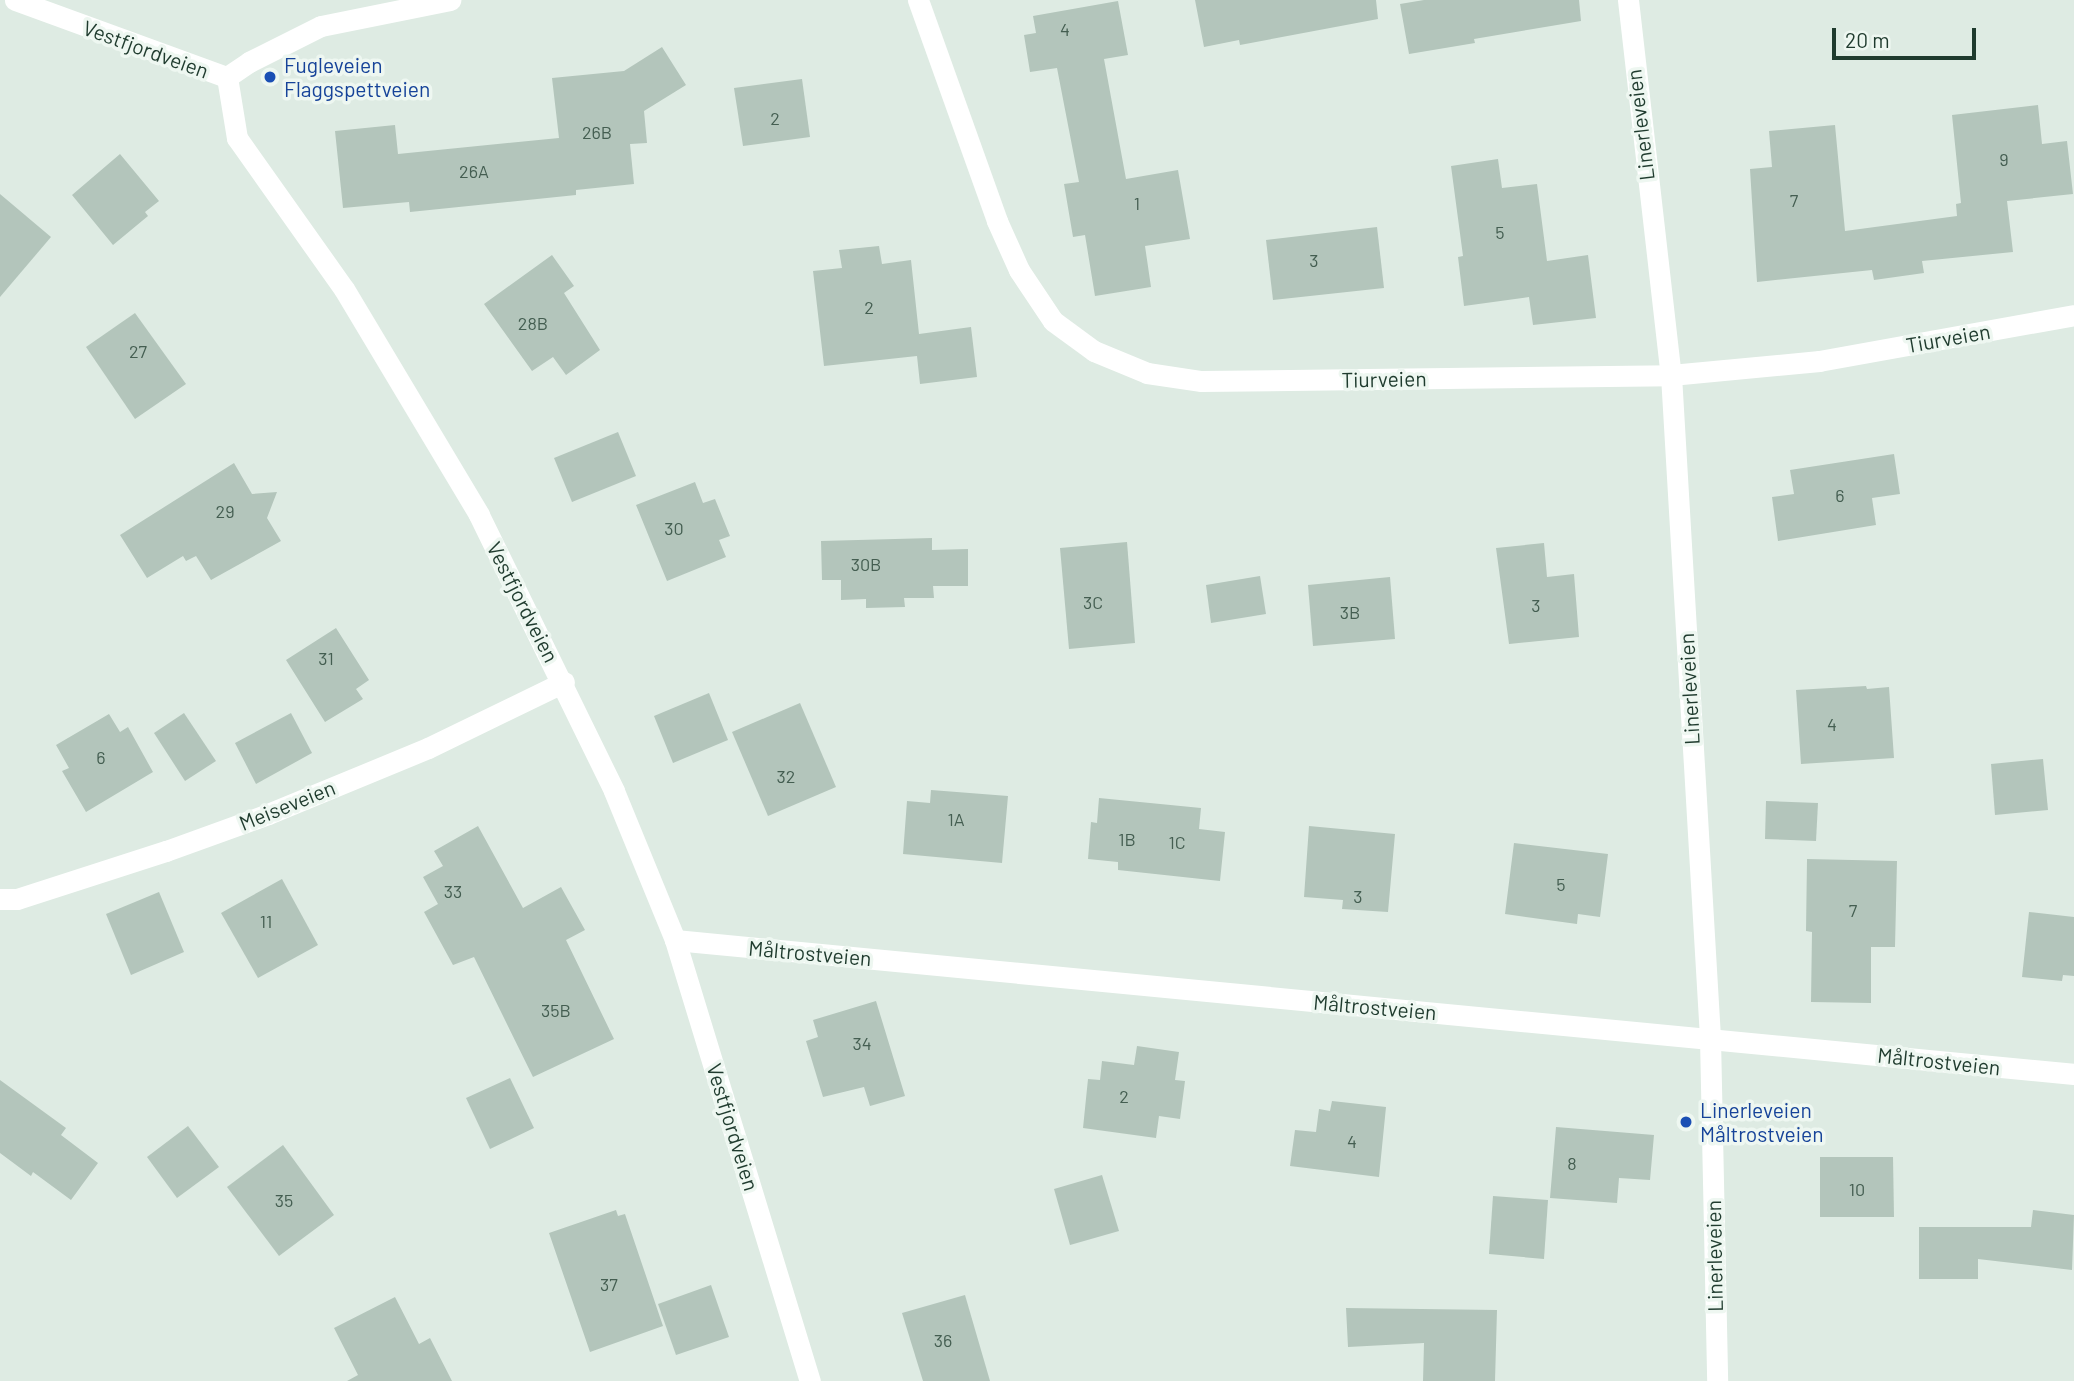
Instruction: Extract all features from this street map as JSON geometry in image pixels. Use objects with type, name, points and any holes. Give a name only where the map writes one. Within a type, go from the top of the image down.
[{"type":"street","name":"Vestfjordveien","points":[[15,0],[227,77],[237,138],[352,301],[479,514],[564,682],[614,791],[675,940],[810,1381]]},
{"type":"street","points":[[227,77],[248,62],[321,26],[450,0]]},
{"type":"street","name":"Tiurveien","points":[[918,0],[997,220],[1019,270],[1053,321],[1094,351],[1147,373],[1201,381],[1671,375],[1819,361],[2074,315]]},
{"type":"street","name":"Linerleveien","points":[[1628,0],[1671,375],[1710,1038],[1717,1381]]},
{"type":"street","name":"Meiseveien","points":[[0,899],[29,895],[166,851],[268,814],[428,748],[564,682]]},
{"type":"street","name":"Måltrostveien","points":[[675,940],[2074,1074]]},
{"type":"building","points":[[1195,0],[1376,0],[1378,19],[1240,45],[1239,40],[1204,47]]},
{"type":"building","points":[[1424,0],[1579,0],[1581,21],[1474,39],[1475,43],[1409,54],[1400,4]]},
{"type":"building","points":[[1118,1],[1128,55],[1104,59],[1126,179],[1178,170],[1190,239],[1145,246],[1151,287],[1095,296],[1085,235],[1073,237],[1064,184],[1079,182],[1057,68],[1030,72],[1024,35],[1036,33],[1033,16]]},
{"type":"building","points":[[662,47],[686,85],[644,111],[647,143],[630,144],[634,184],[576,190],[576,195],[410,212],[409,202],[343,208],[335,131],[395,125],[398,154],[559,138],[552,78],[624,71]]},
{"type":"building","points":[[802,79],[810,137],[743,146],[734,88]]},
{"type":"building","points":[[2038,105],[2042,144],[2067,141],[2073,194],[2007,201],[2013,252],[1922,261],[1924,273],[1874,280],[1872,270],[1757,282],[1750,169],[1772,167],[1769,131],[1835,125],[1845,231],[1957,216],[1956,204],[1961,203],[1952,115]]},
{"type":"building","points":[[120,154],[159,201],[145,212],[148,216],[113,245],[72,195]]},
{"type":"building","points":[[1498,159],[1502,188],[1537,184],[1547,261],[1588,255],[1596,318],[1533,325],[1529,297],[1464,306],[1458,257],[1463,256],[1451,166]]},
{"type":"building","points":[[0,194],[51,237],[0,297]]},
{"type":"building","points":[[1377,227],[1384,288],[1273,300],[1266,240]]},
{"type":"building","points":[[879,246],[882,264],[911,260],[919,334],[971,327],[977,377],[920,384],[917,356],[824,366],[813,271],[842,268],[839,250]]},
{"type":"building","points":[[552,255],[574,286],[564,293],[600,350],[566,375],[553,357],[532,371],[484,304]]},
{"type":"building","points":[[135,313],[186,384],[135,419],[86,347]]},
{"type":"building","points":[[618,432],[636,476],[572,502],[554,458]]},
{"type":"building","points":[[1894,454],[1900,494],[1872,498],[1876,525],[1778,541],[1772,497],[1794,494],[1790,470]]},
{"type":"building","points":[[234,463],[252,494],[277,492],[267,518],[281,541],[211,580],[196,556],[186,561],[183,556],[147,578],[120,535]]},
{"type":"building","points":[[695,482],[703,503],[715,499],[730,536],[719,540],[726,557],[667,581],[636,505]]},
{"type":"building","points":[[932,538],[932,550],[968,549],[968,586],[933,586],[934,598],[904,598],[905,607],[866,608],[866,599],[841,600],[841,580],[822,580],[821,541]]},
{"type":"building","points":[[1127,542],[1135,643],[1069,649],[1060,548]]},
{"type":"building","points":[[1544,543],[1547,577],[1574,574],[1579,637],[1509,644],[1496,548]]},
{"type":"building","points":[[1260,576],[1266,614],[1211,623],[1206,585]]},
{"type":"building","points":[[1390,577],[1395,639],[1313,646],[1308,585]]},
{"type":"building","points":[[336,628],[369,680],[356,689],[363,699],[325,722],[286,660]]},
{"type":"building","points":[[1866,686],[1867,689],[1889,687],[1894,758],[1801,764],[1796,690]]},
{"type":"building","points":[[709,693],[728,740],[673,763],[654,716]]},
{"type":"building","points":[[800,703],[836,787],[768,816],[732,732]]},
{"type":"building","points":[[184,713],[216,761],[185,781],[154,733]]},
{"type":"building","points":[[291,713],[312,753],[256,784],[235,743]]},
{"type":"building","points":[[109,714],[120,732],[128,727],[153,772],[86,812],[62,771],[69,768],[56,745]]},
{"type":"building","points":[[2043,759],[2048,810],[1995,815],[1991,764]]},
{"type":"building","points":[[931,790],[1008,796],[1002,863],[903,854],[907,801],[930,803]]},
{"type":"building","points":[[1099,798],[1201,808],[1199,829],[1225,832],[1220,881],[1118,870],[1118,862],[1088,859],[1091,822],[1097,823]]},
{"type":"building","points":[[1766,801],[1818,803],[1816,841],[1765,839]]},
{"type":"building","points":[[478,826],[523,908],[561,887],[585,930],[566,940],[614,1039],[533,1077],[474,957],[453,965],[424,912],[438,904],[423,877],[443,866],[434,851]]},
{"type":"building","points":[[1309,826],[1395,834],[1388,912],[1342,909],[1343,900],[1304,897]]},
{"type":"building","points":[[1514,843],[1608,854],[1600,917],[1578,914],[1577,924],[1505,914]]},
{"type":"building","points":[[1807,859],[1897,861],[1895,947],[1871,947],[1871,1003],[1811,1002],[1812,932],[1806,931]]},
{"type":"building","points":[[282,879],[318,945],[258,978],[221,913]]},
{"type":"building","points":[[159,892],[184,952],[131,975],[106,914]]},
{"type":"building","points":[[2029,912],[2074,917],[2074,976],[2063,975],[2062,981],[2022,977]]},
{"type":"building","points":[[876,1001],[905,1096],[870,1106],[864,1087],[823,1097],[806,1041],[818,1037],[813,1020]]},
{"type":"building","points":[[1137,1046],[1179,1052],[1175,1080],[1185,1081],[1180,1119],[1159,1116],[1156,1138],[1083,1128],[1088,1079],[1100,1080],[1102,1061],[1134,1065]]},
{"type":"building","points":[[510,1078],[534,1128],[490,1149],[466,1098]]},
{"type":"building","points":[[0,1080],[66,1128],[61,1135],[98,1163],[71,1200],[33,1172],[31,1176],[0,1153]]},
{"type":"building","points":[[1332,1101],[1386,1107],[1379,1177],[1290,1166],[1295,1130],[1316,1132],[1319,1109],[1330,1111]]},
{"type":"building","points":[[188,1126],[219,1167],[177,1198],[147,1157]]},
{"type":"building","points":[[1556,1127],[1654,1135],[1650,1180],[1619,1178],[1617,1203],[1550,1198]]},
{"type":"building","points":[[283,1145],[334,1215],[279,1256],[227,1187]]},
{"type":"building","points":[[1820,1157],[1893,1157],[1894,1217],[1820,1217]]},
{"type":"building","points":[[1102,1175],[1119,1231],[1070,1245],[1054,1189]]},
{"type":"building","points":[[1493,1196],[1548,1200],[1544,1259],[1489,1254]]},
{"type":"building","points":[[616,1210],[618,1216],[625,1214],[663,1326],[590,1352],[549,1233]]},
{"type":"building","points":[[2033,1210],[2074,1215],[2072,1270],[1978,1259],[1978,1279],[1919,1279],[1919,1227],[2031,1227]]},
{"type":"building","points":[[711,1285],[729,1337],[676,1355],[658,1304]]},
{"type":"building","points":[[965,1295],[990,1381],[923,1381],[902,1313]]},
{"type":"building","points":[[395,1297],[419,1344],[430,1338],[452,1381],[347,1381],[358,1375],[334,1328]]},
{"type":"building","points":[[1346,1308],[1497,1310],[1495,1381],[1423,1381],[1424,1343],[1348,1347]]},
{"type":"place","name":"Fugleveien Flaggspettveien","points":[[270,77]]},
{"type":"place","name":"Linerleveien Måltrostveien","points":[[1686,1122]]}]
